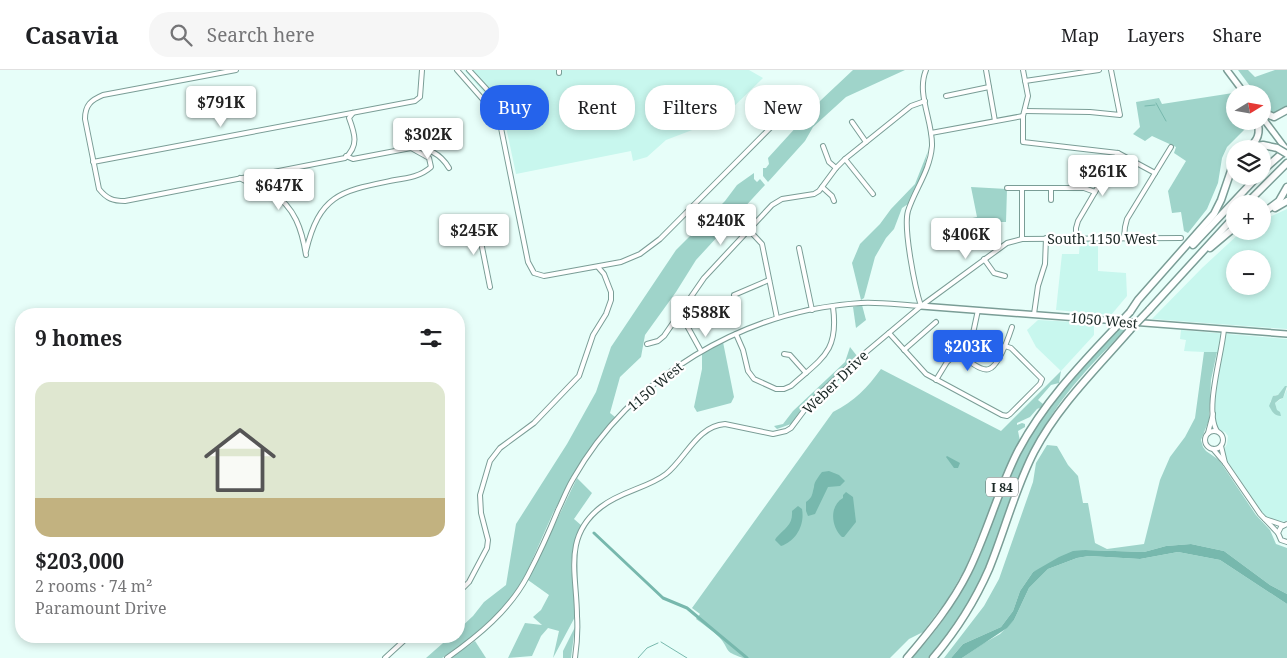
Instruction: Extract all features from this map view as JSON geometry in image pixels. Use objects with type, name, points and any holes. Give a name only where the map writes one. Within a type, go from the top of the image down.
[{"type":"highway","points":[[1271,116],[1274,117],[1287,110]]},
{"type":"highway","points":[[1271,147],[1285,149]]},
{"type":"highway","points":[[1271,162],[1285,149]]},
{"type":"highway","points":[[1255,195],[1287,163]]},
{"type":"highway","points":[[1130,312],[1138,300],[1214,214],[1226,185]]},
{"type":"highway","name":"I 84","points":[[907,658],[940,618],[961,586],[982,541],[1007,475],[1030,431],[1065,381],[1250,185]]},
{"type":"highway","points":[[1271,207],[1277,203],[1287,187]]},
{"type":"highway","points":[[1271,209],[1287,200]]},
{"type":"highway","name":"I 84","points":[[933,658],[961,621],[981,585],[1024,474],[1035,451],[1069,398],[1226,226]]},
{"type":"highway","points":[[1192,262],[1226,234]]},
{"type":"main road","points":[[1228,70],[1239,85]]},
{"type":"main road","points":[[1271,130],[1285,149]]},
{"type":"main road","name":"1050 West","points":[[921,306],[1287,334]]},
{"type":"street","points":[[236,70],[103,95],[90,101],[85,109],[85,119],[99,189],[105,197],[113,201],[125,201],[346,156],[353,158],[411,148],[425,148],[445,161],[449,168]]},
{"type":"street","points":[[93,162],[415,101],[420,97],[422,70]]},
{"type":"street","points":[[457,70],[493,111],[500,122],[528,262],[531,269],[537,274],[550,276],[598,267],[631,258],[648,248],[768,130]]},
{"type":"street","points":[[470,70],[483,85]]},
{"type":"street","points":[[926,70],[923,81],[931,133],[931,153],[923,180],[908,212],[906,228],[921,306],[1007,243],[1022,238],[1022,188]]},
{"type":"street","points":[[986,70],[995,120]]},
{"type":"street","points":[[1023,70],[1028,96],[1023,116],[1023,142],[1118,153],[1155,173]]},
{"type":"street","points":[[1025,81],[1099,70]]},
{"type":"street","points":[[1025,111],[1090,112],[1120,115],[1111,70]]},
{"type":"street","points":[[946,96],[989,87]]},
{"type":"street","points":[[647,344],[658,341],[664,336],[704,278],[776,202],[782,199],[814,194],[845,159],[910,106],[925,101]]},
{"type":"street","points":[[346,156],[354,148],[355,142],[355,134],[349,118],[352,113]]},
{"type":"street","points":[[931,133],[1023,116]]},
{"type":"street","points":[[852,122],[866,142]]},
{"type":"street","points":[[822,146],[829,162],[836,168]]},
{"type":"street","points":[[240,178],[271,192],[286,205],[299,223],[306,253],[313,226],[318,216],[332,200],[362,187],[416,176],[431,167],[429,158],[411,148]]},
{"type":"street","points":[[1124,238],[1124,227],[1127,220],[1171,148]]},
{"type":"street","points":[[1076,238],[1078,221],[1118,153]]},
{"type":"street","points":[[845,159],[873,194]]},
{"type":"street","points":[[822,187],[832,196],[834,201]]},
{"type":"street","points":[[1007,188],[1084,188],[1095,192]]},
{"type":"street","points":[[1051,188],[1051,200]]},
{"type":"street","points":[[477,222],[490,287]]},
{"type":"street","points":[[749,230],[762,244],[777,318]]},
{"type":"street","name":"South 1150 West","points":[[1022,238],[1181,238]]},
{"type":"street","points":[[1034,314],[1038,286],[1045,264],[1046,238]]},
{"type":"street","points":[[799,248],[812,310]]},
{"type":"street","points":[[984,259],[994,273],[1005,276]]},
{"type":"street","points":[[465,586],[487,548],[488,540],[481,513],[480,495],[490,461],[500,448],[534,423],[579,376],[593,335],[606,314],[611,300],[611,292],[604,274],[598,267]]},
{"type":"street","points":[[734,294],[769,280]]},
{"type":"street","name":"1150 West","points":[[447,658],[480,632],[515,595],[527,576],[562,500],[585,458],[634,401],[662,378],[701,351],[736,334],[777,318],[833,306],[861,303],[921,306]]},
{"type":"street","points":[[736,334],[743,350],[748,371],[754,378],[776,389],[784,389],[791,386],[830,349],[834,336],[835,318],[833,306]]},
{"type":"street","name":"Weber Drive","points":[[574,658],[577,621],[573,575],[575,551],[580,536],[593,514],[601,506],[615,498],[665,475],[699,437],[713,426],[731,424],[773,434],[786,431],[814,398],[921,306]]},
{"type":"street","points":[[936,380],[947,362],[972,338],[978,310]]},
{"type":"street","points":[[680,313],[701,351]]},
{"type":"street","points":[[904,350],[936,322]]},
{"type":"street","points":[[958,351],[969,361],[984,369],[989,369],[993,366],[1005,346],[1012,327]]},
{"type":"street","points":[[1224,329],[1223,349],[1216,377],[1213,414],[1214,427],[1223,438],[1221,445],[1225,463]]},
{"type":"street","points":[[888,333],[923,371],[936,380],[1007,416],[1040,384],[1042,379],[1011,348],[1005,346]]},
{"type":"street","points":[[784,354],[790,355],[806,372]]},
{"type":"street","points":[[1213,414],[1208,434],[1205,438],[1206,444],[1213,448],[1225,463],[1260,514],[1278,533],[1281,540],[1287,542]]},
{"type":"street","points":[[1208,434],[1212,431],[1217,431]]},
{"type":"street","points":[[1213,448],[1218,448],[1221,445]]},
{"type":"street","points":[[1265,519],[1285,525],[1278,533]]},
{"type":"street","points":[[385,658],[401,643]]},
{"type":"shaded area","points":[[464,70],[749,70],[763,78],[756,85],[745,85],[745,96],[735,105],[735,85],[645,85],[645,130],[692,130],[666,140],[647,157],[633,161],[631,151],[516,174],[507,130],[549,130],[549,85],[480,85],[480,88]]},
{"type":"shaded area","points":[[853,70],[905,70],[846,97],[820,121],[820,101]]},
{"type":"shaded area","points":[[1238,70],[1248,70],[1255,77],[1275,70],[1287,70],[1287,106],[1273,114],[1271,112],[1271,85],[1249,85]]},
{"type":"shaded area","points":[[1226,94],[1226,130],[1244,130],[1234,140],[1226,140],[1226,149],[1222,158],[1218,183],[1207,209],[1188,233],[1184,231],[1181,212],[1172,213],[1168,191],[1186,161],[1174,153],[1176,147],[1152,136],[1145,141],[1133,134],[1140,127],[1136,102],[1159,98],[1162,104]]},
{"type":"shaded area","points":[[794,130],[811,130],[805,141],[768,182],[763,176],[763,168],[766,168],[769,164],[768,158]]},
{"type":"shaded area","points":[[928,151],[921,182],[908,204],[902,208],[894,229],[886,238],[875,257],[864,298],[861,300],[852,263],[860,244],[915,184]]},
{"type":"shaded area","points":[[754,173],[754,179],[757,182],[760,179],[765,185],[696,260],[645,335],[641,357],[620,377],[610,413],[615,417],[576,470],[553,513],[526,574],[514,594],[497,614],[465,642],[465,623],[484,602],[506,585],[516,524],[567,444],[596,392],[611,347],[676,250],[725,201],[737,185]]},
{"type":"shaded area","points":[[971,187],[1007,189],[1006,222],[985,222],[985,233],[944,247],[940,225],[977,217]]},
{"type":"shaded area","points":[[1287,209],[1287,329],[1152,319],[1232,240],[1271,240],[1271,216]]},
{"type":"shaded area","points":[[1080,241],[1098,241],[1098,271],[1126,273],[1127,296],[1111,315],[1056,310],[1062,254],[1079,254]]},
{"type":"shaded area","points":[[862,305],[866,320],[856,328],[853,307]]},
{"type":"shaded area","points":[[1038,320],[1094,323],[1094,335],[1061,371],[1036,347],[1027,330]]},
{"type":"shaded area","points":[[1117,329],[1125,330],[1078,380],[1048,421],[1026,468],[988,566],[969,603],[929,658],[912,658],[945,617],[967,583],[986,541],[1014,465],[1031,434],[1065,387]]},
{"type":"shaded area","points":[[1181,330],[1287,339],[1287,386],[1278,395],[1275,395],[1270,402],[1277,410],[1275,403],[1283,398],[1287,389],[1287,521],[1276,523],[1270,521],[1224,456],[1228,436],[1225,432],[1215,429],[1214,419],[1217,380],[1222,353],[1184,351],[1186,340],[1180,339]]},
{"type":"shaded area","points":[[723,342],[734,397],[731,403],[697,412],[694,407],[702,369],[702,353]]},
{"type":"shaded area","points":[[850,347],[857,356],[807,402],[791,424],[777,429],[774,426],[783,424],[793,411],[845,362]]},
{"type":"shaded area","points":[[1204,352],[1217,352],[1211,380],[1209,420],[1201,440],[1203,447],[1219,460],[1256,515],[1270,530],[1276,544],[1287,548],[1287,594],[1270,585],[1224,551],[1191,544],[1166,546],[1144,552],[1085,550],[1033,572],[1020,591],[1013,611],[1001,627],[963,644],[951,658],[944,658],[984,606],[999,579],[1033,482],[1036,463],[1047,445],[1057,446],[1068,465],[1078,476],[1083,503],[1088,503],[1095,543],[1107,549],[1144,544],[1160,480],[1170,457],[1185,437],[1195,418]]},
{"type":"shaded area","points":[[881,369],[1001,431],[1061,371],[1059,383],[1051,385],[1038,400],[1043,404],[1042,407],[1037,409],[1030,417],[1017,423],[1017,425],[1025,424],[1025,427],[1018,431],[1020,441],[965,569],[947,600],[923,632],[909,639],[890,658],[743,658],[732,654],[719,637],[696,619],[700,614],[692,608],[833,412],[860,394]]},
{"type":"shaded area","points":[[1287,386],[1283,398],[1275,403],[1277,410],[1280,412],[1281,416],[1279,416],[1269,406],[1273,396],[1278,395]]},
{"type":"shaded area","points":[[947,456],[960,463],[958,468],[954,468]]},
{"type":"shaded area","points":[[829,471],[839,475],[845,481],[840,486],[828,487],[815,514],[808,516],[806,502],[810,499],[814,485],[822,472]]},
{"type":"shaded area","points":[[577,478],[592,493],[574,519],[582,526],[573,550],[571,565],[576,615],[553,658],[559,631],[548,628],[541,636],[532,656],[508,658],[525,623],[542,625],[533,617],[541,610],[549,595],[528,580]]},
{"type":"shaded area","points":[[846,492],[853,497],[856,522],[842,537],[838,533],[833,517],[835,506]]},
{"type":"shaded area","points":[[798,506],[802,509],[803,515],[801,526],[791,540],[781,546],[775,540],[790,523],[792,511]]},
{"type":"shaded area","points":[[1191,544],[1224,551],[1270,585],[1287,594],[1287,604],[1220,560],[1178,552],[1140,559],[1089,556],[1077,558],[1048,569],[1029,588],[1014,620],[1007,628],[962,658],[951,658],[963,644],[1001,627],[1013,611],[1020,591],[1033,572],[1059,557],[1073,551],[1144,552],[1166,546]]},
{"type":"shaded area","points":[[1178,552],[1220,560],[1287,604],[1287,658],[962,658],[1000,634],[1014,620],[1029,588],[1048,569],[1077,558],[1089,556],[1140,559]]},
{"type":"shaded area","points":[[575,627],[571,658],[563,658],[563,651]]},
{"type":"shaded area","points":[[475,641],[486,658],[451,658]]},
{"type":"shaded area","points":[[443,643],[464,643],[442,658],[426,658]]},
{"type":"waterway","points":[[1156,103],[1166,121]]},
{"type":"waterway","points":[[1145,106],[1155,105]]},
{"type":"waterway","points":[[594,533],[663,598],[687,608],[747,658]]},
{"type":"waterway","points":[[661,642],[687,658]]},
{"type":"waterway","points":[[638,658],[647,648],[658,643]]}]
